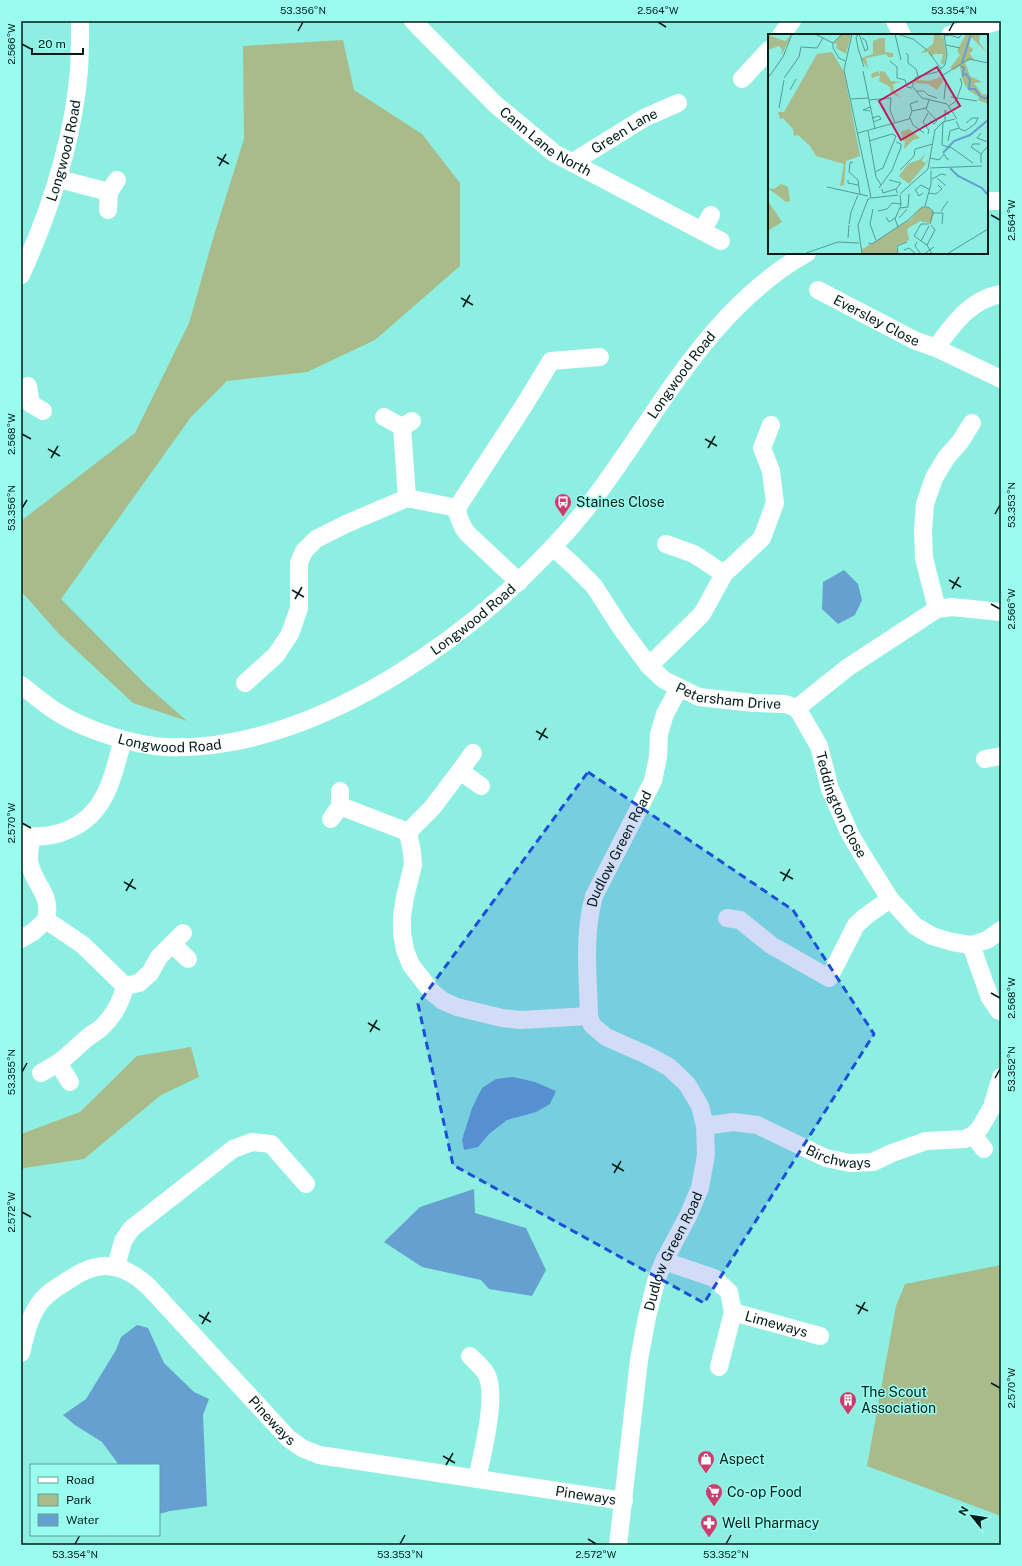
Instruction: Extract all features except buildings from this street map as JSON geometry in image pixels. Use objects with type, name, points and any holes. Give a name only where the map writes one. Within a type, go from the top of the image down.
[{"type":"street","name":"Longwood Road","points":[[21,274],[59,179],[74,110],[79,69],[80,21]]},
{"type":"street","name":"Cann Lane North","points":[[413,21],[495,104],[554,153],[721,241]]},
{"type":"street","points":[[782,34],[792,21]]},
{"type":"street","points":[[895,21],[902,34]]},
{"type":"street","points":[[953,34],[998,21]]},
{"type":"street","points":[[742,79],[768,51]]},
{"type":"street","name":"Green Lane","points":[[573,162],[644,118],[678,103]]},
{"type":"street","points":[[59,179],[111,194]]},
{"type":"street","points":[[988,201],[1001,202]]},
{"type":"street","points":[[702,231],[711,215]]},
{"type":"street","name":"Longwood Road","points":[[21,685],[57,713],[90,729],[123,740],[164,747],[196,747],[234,742],[286,728],[341,705],[386,681],[436,650],[478,618],[519,582],[553,547],[590,503],[635,442],[692,359],[730,314],[774,274],[805,254]]},
{"type":"street","name":"Eversley Close","points":[[818,290],[914,340],[936,348],[1001,379]]},
{"type":"street","name":"Eversley Close","points":[[936,348],[947,332],[965,312],[979,302],[1001,294]]},
{"type":"street","points":[[519,582],[467,533],[458,517],[456,508],[523,407],[551,361],[600,357]]},
{"type":"street","points":[[28,386],[32,408]]},
{"type":"street","points":[[384,417],[407,424],[407,498]]},
{"type":"street","points":[[937,609],[924,558],[923,530],[925,504],[934,478],[946,458],[960,442],[972,423]]},
{"type":"street","points":[[650,666],[702,614],[724,574],[762,538],[775,504],[771,471],[762,448],[771,425]]},
{"type":"street","points":[[245,684],[276,655],[290,634],[299,608],[299,563],[304,551],[316,539],[346,524],[407,498],[456,508]]},
{"type":"street","points":[[666,544],[694,554],[724,574]]},
{"type":"street","name":"Petersham Drive","points":[[553,547],[594,586],[621,628],[650,666],[664,680],[700,697],[754,703],[786,704],[797,708],[847,668],[937,609],[952,607],[1001,612]]},
{"type":"street","name":"Dudlow Green Road","points":[[618,1545],[639,1360],[647,1317],[657,1278],[664,1261],[688,1216],[700,1188],[706,1155],[705,1126],[700,1106],[687,1084],[669,1067],[606,1037],[592,1025],[589,1016],[587,933],[589,914],[594,896],[653,781],[658,757],[659,734],[665,714],[679,688]]},
{"type":"street","name":"Teddington Close","points":[[797,708],[820,746],[830,789],[850,834],[862,856],[890,899],[915,926],[932,936],[952,942],[971,944],[987,940],[1001,930]]},
{"type":"street","points":[[25,934],[46,920],[48,909],[45,894],[33,874],[29,863],[26,835],[49,836],[66,831],[84,820],[99,806],[108,789],[123,740]]},
{"type":"street","points":[[408,832],[432,808],[473,753]]},
{"type":"street","points":[[460,771],[481,786]]},
{"type":"street","points":[[337,805],[408,832]]},
{"type":"street","points":[[408,832],[413,865],[403,910],[402,933],[405,950],[411,965],[432,992],[444,1001],[457,1007],[502,1018],[521,1020],[589,1016]]},
{"type":"street","points":[[725,918],[740,920],[771,946],[833,982],[856,925],[890,899]]},
{"type":"street","points":[[46,920],[83,945],[125,986]]},
{"type":"street","points":[[125,986],[139,983],[150,973],[159,957],[178,938],[188,959]]},
{"type":"street","points":[[971,944],[990,998],[999,1011]]},
{"type":"street","points":[[41,1073],[68,1056],[85,1039],[101,1028],[114,1014],[122,998],[125,986]]},
{"type":"street","points":[[58,1063],[70,1082]]},
{"type":"street","name":"Birchways","points":[[705,1126],[733,1122],[757,1125],[826,1158],[850,1163],[873,1162],[892,1153],[926,1141],[965,1139],[979,1142],[980,1128],[992,1107],[1001,1077]]},
{"type":"street","points":[[116,1267],[123,1241],[131,1229],[233,1149],[252,1142],[271,1144],[306,1184]]},
{"type":"street","name":"Limeways","points":[[664,1261],[714,1278],[730,1292],[733,1312],[719,1367]]},
{"type":"street","name":"Pineways","points":[[21,1353],[30,1321],[38,1305],[49,1293],[81,1271],[97,1266],[116,1267],[133,1274],[149,1287],[288,1438],[302,1448],[319,1455],[624,1501]]},
{"type":"street","name":"Limeways","points":[[733,1312],[820,1336]]},
{"type":"street","points":[[470,1356],[486,1372],[491,1384],[491,1402],[477,1479]]},
{"type":"highlighted area","points":[[588,772],[793,910],[874,1034],[704,1303],[453,1165],[418,1004]]},
{"type":"green space","points":[[343,40],[354,90],[422,134],[460,183],[460,266],[375,340],[307,372],[227,381],[191,417],[61,599],[146,685],[187,721],[133,703],[60,635],[21,591],[21,521],[135,433],[189,323],[214,235],[244,139],[243,46]]},
{"type":"green space","points":[[191,1047],[199,1077],[161,1095],[84,1159],[24,1168],[21,1173],[21,1134],[80,1112],[137,1056]]},
{"type":"green space","points":[[1001,1265],[1001,1516],[867,1466],[896,1306],[905,1284]]},
{"type":"water","points":[[844,570],[858,584],[862,600],[855,615],[838,624],[822,609],[823,582]]},
{"type":"water","points":[[513,1077],[535,1082],[556,1091],[550,1104],[536,1112],[507,1120],[489,1134],[478,1147],[464,1150],[462,1140],[472,1108],[482,1088],[496,1079]]},
{"type":"water","points":[[474,1189],[475,1213],[526,1228],[546,1270],[532,1296],[489,1289],[481,1280],[422,1267],[384,1242],[420,1207]]},
{"type":"water","points":[[137,1325],[148,1328],[164,1363],[194,1392],[209,1399],[203,1415],[207,1506],[160,1514],[160,1464],[118,1464],[102,1442],[75,1425],[63,1415],[86,1399],[116,1350],[121,1337]]},
{"type":"place","name":"Staines Close","points":[[563,517]]},
{"type":"place","name":"The Scout Association","points":[[848,1415]]},
{"type":"place","name":"Aspect","points":[[706,1474]]},
{"type":"place","name":"Co-op Food","points":[[714,1507]]},
{"type":"place","name":"Well Pharmacy","points":[[709,1538]]}]
